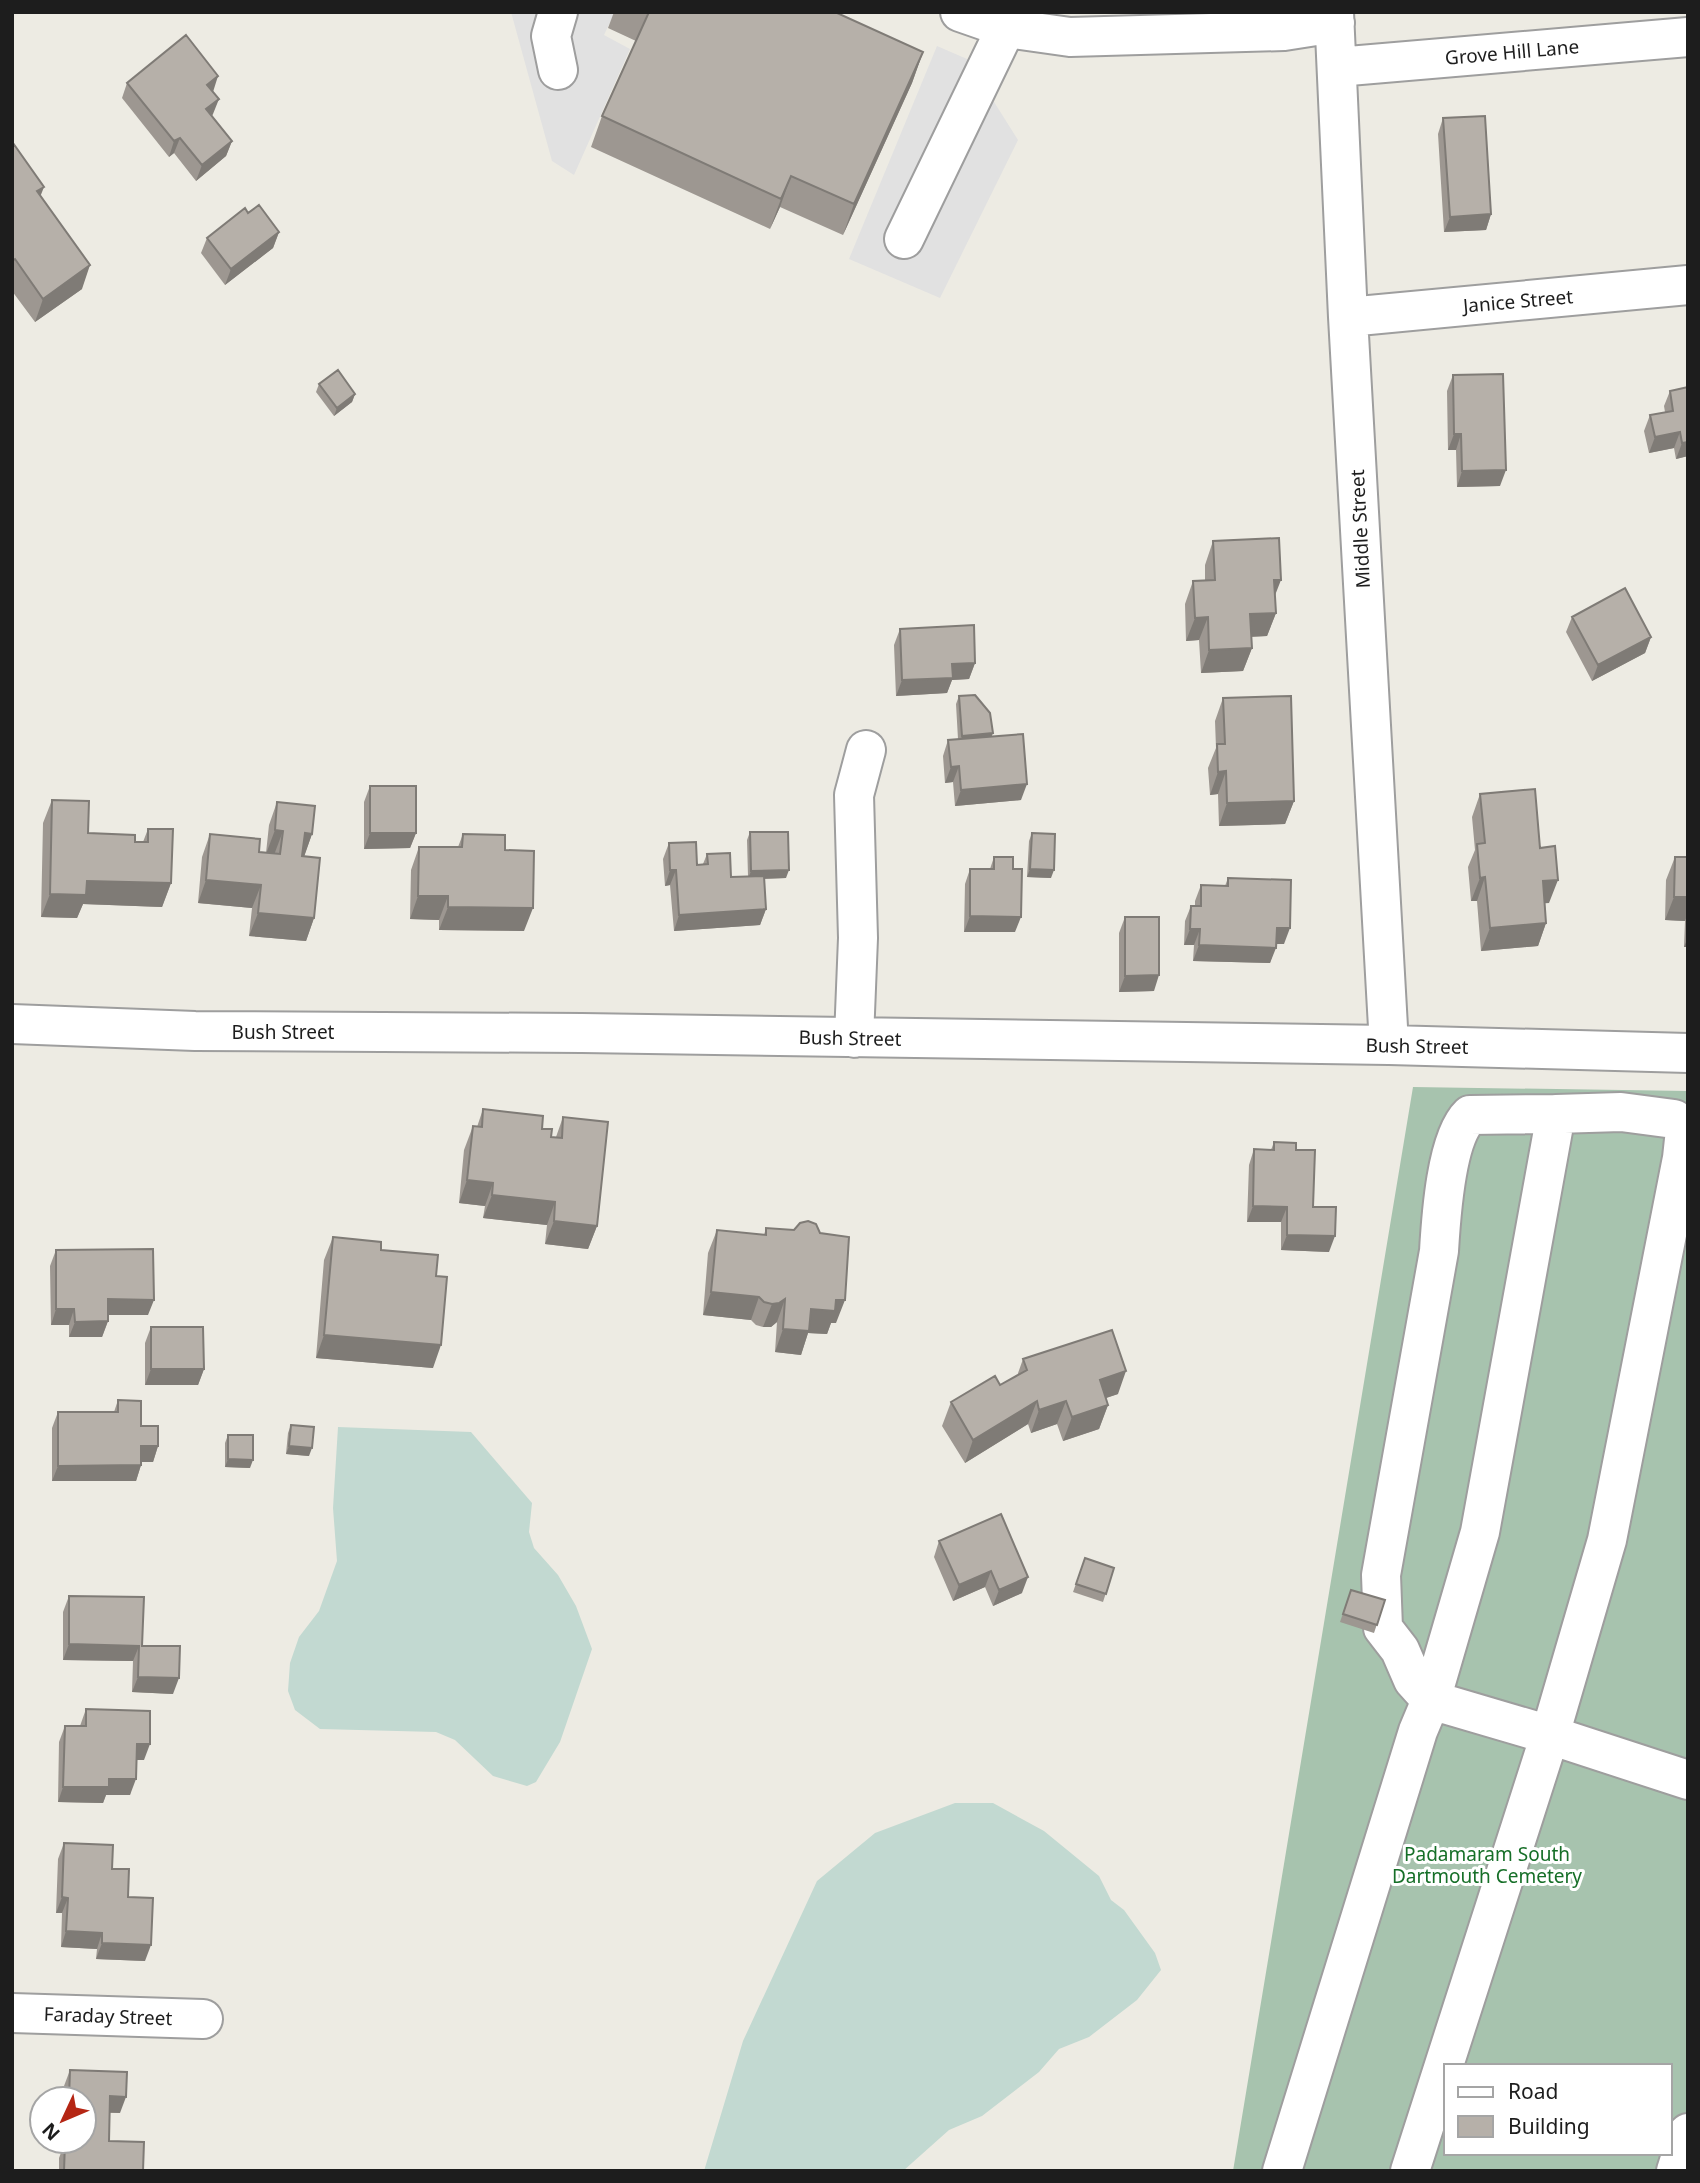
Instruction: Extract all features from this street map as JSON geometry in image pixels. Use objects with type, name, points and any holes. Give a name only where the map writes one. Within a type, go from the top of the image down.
[{"type":"street","points":[[558,12],[551,36],[558,70]]},
{"type":"street","points":[[960,12],[1006,28],[1078,25],[1284,31],[1335,18]]},
{"type":"street","name":"Middle Street","points":[[1335,18],[1348,317],[1389,1045]]},
{"type":"street","points":[[904,239],[1006,28]]},
{"type":"street","name":"Grove Hill Lane","points":[[1337,67],[1688,37]]},
{"type":"street","name":"Janice Street","points":[[1348,317],[1688,285]]},
{"type":"street","points":[[854,1038],[858,938],[854,795],[866,750]]},
{"type":"street","points":[[12,1047],[13,1024]]},
{"type":"street","name":"Bush Street","points":[[13,1024],[195,1031],[582,1033],[1389,1045],[1688,1054]]},
{"type":"street","points":[[1444,2064],[1550,1735],[1607,1541],[1685,1130],[1674,1119],[1621,1112],[1470,1115],[1460,1124],[1450,1163],[1439,1251],[1381,1575],[1383,1628],[1400,1650],[1413,1680],[1431,1700],[1550,1735],[1688,1780]]},
{"type":"street","points":[[1282,2171],[1418,1731],[1431,1700],[1480,1532],[1556,1114]]},
{"type":"street","name":"Faraday Street","points":[[12,2013],[204,2019]]},
{"type":"street","points":[[1410,2171],[1444,2065]]},
{"type":"street","points":[[1676,2171],[1688,2133]]},
{"type":"shaded area","points":[[511,12],[615,12],[604,35],[630,49],[574,175],[552,161]]},
{"type":"shaded area","points":[[937,46],[967,59],[1018,140],[940,298],[849,259]]},
{"type":"shaded area","points":[[338,1427],[471,1432],[532,1503],[529,1532],[534,1548],[558,1575],[576,1606],[592,1649],[560,1742],[536,1782],[527,1786],[493,1776],[455,1740],[436,1732],[320,1729],[295,1710],[288,1691],[290,1663],[299,1637],[319,1611],[337,1561],[333,1508]]},
{"type":"shaded area","points":[[955,1803],[993,1803],[1044,1831],[1099,1876],[1111,1900],[1124,1910],[1155,1953],[1161,1970],[1137,2000],[1089,2037],[1059,2049],[1039,2072],[982,2116],[949,2130],[903,2171],[704,2171],[743,2041],[817,1881],[875,1833]]},
{"type":"green space","name":"Padamaram South Dartmouth Cemetery","points":[[1413,1087],[1688,1091],[1688,2171],[1233,2171]]},
{"type":"building","points":[[649,12],[835,12],[923,52],[854,204],[791,176],[781,199],[602,116]]},
{"type":"building","points":[[186,35],[218,76],[207,85],[219,99],[206,109],[232,141],[202,165],[180,138],[174,141],[127,83]]},
{"type":"building","points":[[1485,116],[1491,214],[1450,217],[1443,118]]},
{"type":"building","points":[[13,143],[44,187],[37,191],[90,265],[43,299],[15,259],[12,261]]},
{"type":"building","points":[[259,205],[279,232],[231,269],[207,238],[245,208],[248,213]]},
{"type":"building","points":[[338,370],[355,394],[337,408],[319,384]]},
{"type":"building","points":[[1503,374],[1506,470],[1462,471],[1461,434],[1454,434],[1453,375]]},
{"type":"building","points":[[1688,387],[1688,442],[1682,443],[1680,432],[1655,437],[1650,415],[1673,411],[1670,391]]},
{"type":"building","points":[[1279,538],[1281,580],[1274,580],[1276,613],[1250,614],[1252,648],[1209,650],[1208,617],[1195,618],[1193,581],[1215,580],[1213,541]]},
{"type":"building","points":[[1625,588],[1651,637],[1598,665],[1572,617]]},
{"type":"building","points":[[974,625],[975,663],[952,664],[953,678],[902,680],[900,629]]},
{"type":"building","points":[[975,695],[990,713],[993,733],[962,736],[959,696]]},
{"type":"building","points":[[1291,696],[1294,801],[1227,803],[1226,771],[1218,772],[1217,744],[1225,744],[1223,698]]},
{"type":"building","points":[[1023,734],[1027,784],[961,790],[959,766],[951,767],[948,740]]},
{"type":"building","points":[[370,786],[416,786],[416,833],[370,833]]},
{"type":"building","points":[[1535,789],[1540,848],[1555,846],[1558,880],[1543,881],[1546,923],[1490,928],[1485,877],[1480,878],[1477,844],[1485,843],[1480,794]]},
{"type":"building","points":[[52,800],[89,801],[88,833],[135,835],[135,842],[148,842],[148,829],[173,829],[171,883],[87,881],[86,895],[50,894]]},
{"type":"building","points":[[277,802],[315,806],[312,834],[305,833],[302,856],[320,858],[314,918],[258,913],[261,885],[206,880],[210,834],[260,839],[259,852],[280,854],[283,831],[275,830]]},
{"type":"building","points":[[750,832],[788,832],[789,870],[751,871]]},
{"type":"building","points":[[1032,833],[1055,834],[1054,870],[1030,869]]},
{"type":"building","points":[[463,834],[505,835],[505,850],[534,851],[533,908],[448,907],[448,896],[418,896],[419,847],[462,847]]},
{"type":"building","points":[[696,842],[697,865],[708,864],[707,854],[730,853],[731,877],[764,876],[766,909],[679,915],[676,870],[670,870],[669,843]]},
{"type":"building","points":[[994,857],[1013,857],[1013,869],[1022,869],[1021,917],[970,916],[970,869],[994,869]]},
{"type":"building","points":[[1675,857],[1688,857],[1688,897],[1674,897]]},
{"type":"building","points":[[1228,878],[1291,880],[1290,928],[1277,928],[1276,948],[1199,945],[1200,929],[1190,929],[1191,906],[1201,906],[1201,885],[1228,886]]},
{"type":"building","points":[[1125,917],[1159,917],[1159,975],[1125,976]]},
{"type":"building","points":[[483,1109],[543,1116],[542,1129],[552,1129],[551,1137],[562,1138],[563,1117],[608,1122],[597,1226],[554,1221],[555,1202],[492,1195],[493,1183],[467,1180],[473,1126],[482,1127]]},
{"type":"building","points":[[1274,1142],[1296,1143],[1296,1150],[1315,1150],[1313,1207],[1336,1207],[1335,1236],[1287,1235],[1287,1207],[1253,1206],[1254,1149],[1274,1150]]},
{"type":"building","points":[[808,1221],[816,1224],[820,1233],[849,1237],[845,1300],[836,1300],[835,1311],[811,1309],[809,1331],[783,1329],[785,1299],[772,1304],[759,1297],[711,1292],[717,1230],[766,1235],[766,1228],[794,1230],[800,1223]]},
{"type":"building","points":[[333,1237],[381,1242],[381,1250],[438,1255],[436,1276],[447,1277],[441,1345],[324,1335]]},
{"type":"building","points":[[153,1249],[154,1300],[108,1299],[108,1321],[75,1322],[74,1309],[56,1309],[56,1250]]},
{"type":"building","points":[[151,1327],[203,1327],[204,1369],[151,1369]]},
{"type":"building","points":[[1112,1330],[1126,1371],[1100,1380],[1108,1405],[1072,1417],[1066,1401],[1039,1410],[1037,1401],[973,1440],[951,1402],[995,1376],[1000,1385],[1027,1370],[1023,1359]]},
{"type":"building","points":[[118,1400],[141,1401],[141,1426],[158,1426],[158,1446],[141,1446],[141,1465],[58,1466],[58,1412],[118,1412]]},
{"type":"building","points":[[291,1425],[314,1427],[312,1448],[289,1446]]},
{"type":"building","points":[[228,1435],[253,1435],[253,1460],[228,1459]]},
{"type":"building","points":[[1001,1514],[1028,1577],[999,1590],[991,1571],[959,1585],[939,1541]]},
{"type":"building","points":[[1085,1558],[1114,1568],[1106,1594],[1076,1584]]},
{"type":"building","points":[[1351,1590],[1385,1600],[1377,1625],[1343,1614]]},
{"type":"building","points":[[69,1596],[144,1597],[142,1646],[180,1646],[179,1678],[138,1677],[139,1646],[69,1644]]},
{"type":"building","points":[[86,1709],[150,1711],[150,1744],[137,1744],[136,1779],[109,1779],[109,1787],[63,1787],[65,1726],[86,1726]]},
{"type":"building","points":[[64,1843],[113,1845],[112,1869],[129,1869],[128,1897],[153,1898],[151,1945],[102,1943],[102,1933],[66,1931],[68,1898],[62,1897]]},
{"type":"building","points":[[70,2070],[127,2072],[126,2097],[110,2096],[109,2141],[144,2142],[143,2171],[64,2171],[65,2155],[98,2155],[98,2085],[69,2085]]}]
